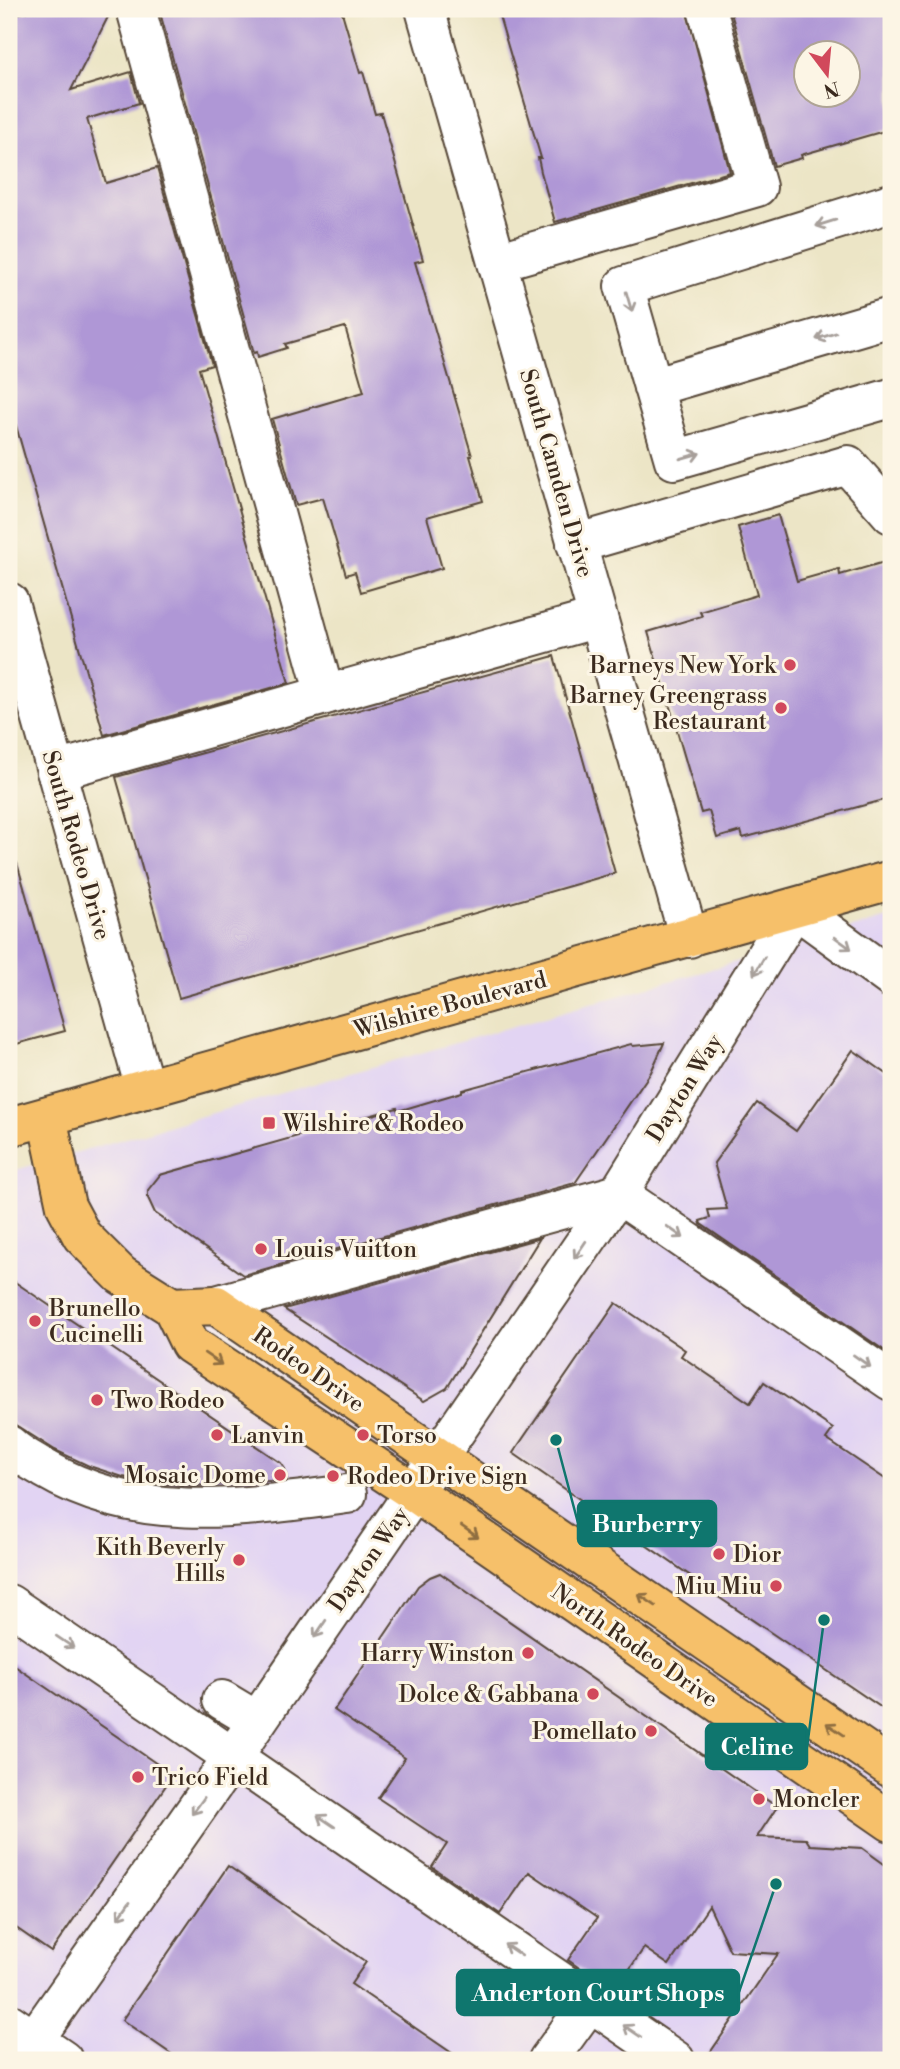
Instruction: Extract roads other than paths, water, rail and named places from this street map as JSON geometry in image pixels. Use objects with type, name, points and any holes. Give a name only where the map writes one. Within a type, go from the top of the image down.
[{"type":"main road","name":"Wilshire Boulevard","points":[[9,1127],[891,880]]},
{"type":"main road","points":[[47,1117],[66,1206],[82,1236],[121,1275],[172,1307],[216,1305]]},
{"type":"main road","name":"Rodeo Drive","points":[[216,1305],[438,1457]]},
{"type":"main road","name":"Rodeo Drive","points":[[172,1307],[190,1344],[414,1492]]},
{"type":"main road","name":"North Rodeo Drive","points":[[438,1457],[891,1768]]},
{"type":"main road","name":"North Rodeo Drive","points":[[414,1492],[891,1822]]},
{"type":"street","points":[[136,9],[325,695]]},
{"type":"street","name":"South Camden Drive","points":[[425,9],[689,938]]},
{"type":"street","points":[[497,262],[757,187],[707,9]]},
{"type":"street","points":[[891,203],[624,286],[674,460],[891,398]]},
{"type":"street","points":[[653,387],[891,317]]},
{"type":"street","points":[[576,544],[848,465],[891,514]]},
{"type":"street","name":"South Rodeo Drive","points":[[9,601],[20,686],[56,771],[145,1089]]},
{"type":"street","points":[[56,771],[598,618]]},
{"type":"street","points":[[795,908],[891,978]]},
{"type":"street","name":"Dayton Way","points":[[31,2046],[232,1758],[618,1194],[795,908]]},
{"type":"street","points":[[216,1305],[618,1194],[891,1381]]},
{"type":"street","points":[[9,1445],[61,1478],[98,1493],[141,1504],[190,1509],[347,1494]]},
{"type":"street","points":[[9,1604],[675,2060]]},
{"type":"street","points":[[222,1700],[257,1721]]},
{"type":"street","points":[[548,2060],[590,2002]]},
{"type":"place","name":"Barneys New York","points":[[790,665]]},
{"type":"place","name":"Barney Greengrass Restaurant","points":[[781,708]]},
{"type":"place","name":"Wilshire & Rodeo","points":[[269,1123]]},
{"type":"place","name":"Louis Vuitton","points":[[261,1249]]},
{"type":"place","name":"Brunello Cucinelli","points":[[35,1321]]},
{"type":"place","name":"Two Rodeo","points":[[97,1400]]},
{"type":"place","name":"Lanvin","points":[[217,1435]]},
{"type":"place","name":"Torso","points":[[363,1435]]},
{"type":"place","name":"Burberry","points":[[556,1440]]},
{"type":"place","name":"Mosaic Dome","points":[[280,1475]]},
{"type":"place","name":"Rodeo Drive Sign","points":[[333,1476]]},
{"type":"place","name":"Dior","points":[[719,1554]]},
{"type":"place","name":"Kith Beverly Hills","points":[[239,1560]]},
{"type":"place","name":"Miu Miu","points":[[776,1586]]},
{"type":"place","name":"Celine","points":[[824,1620]]},
{"type":"place","name":"Harry Winston","points":[[528,1653]]},
{"type":"place","name":"Dolce & Gabbana","points":[[593,1694]]},
{"type":"place","name":"Pomellato","points":[[651,1731]]},
{"type":"place","name":"Trico Field","points":[[138,1777]]},
{"type":"place","name":"Moncler","points":[[759,1799]]},
{"type":"place","name":"Anderton Court Shops","points":[[776,1884]]}]
